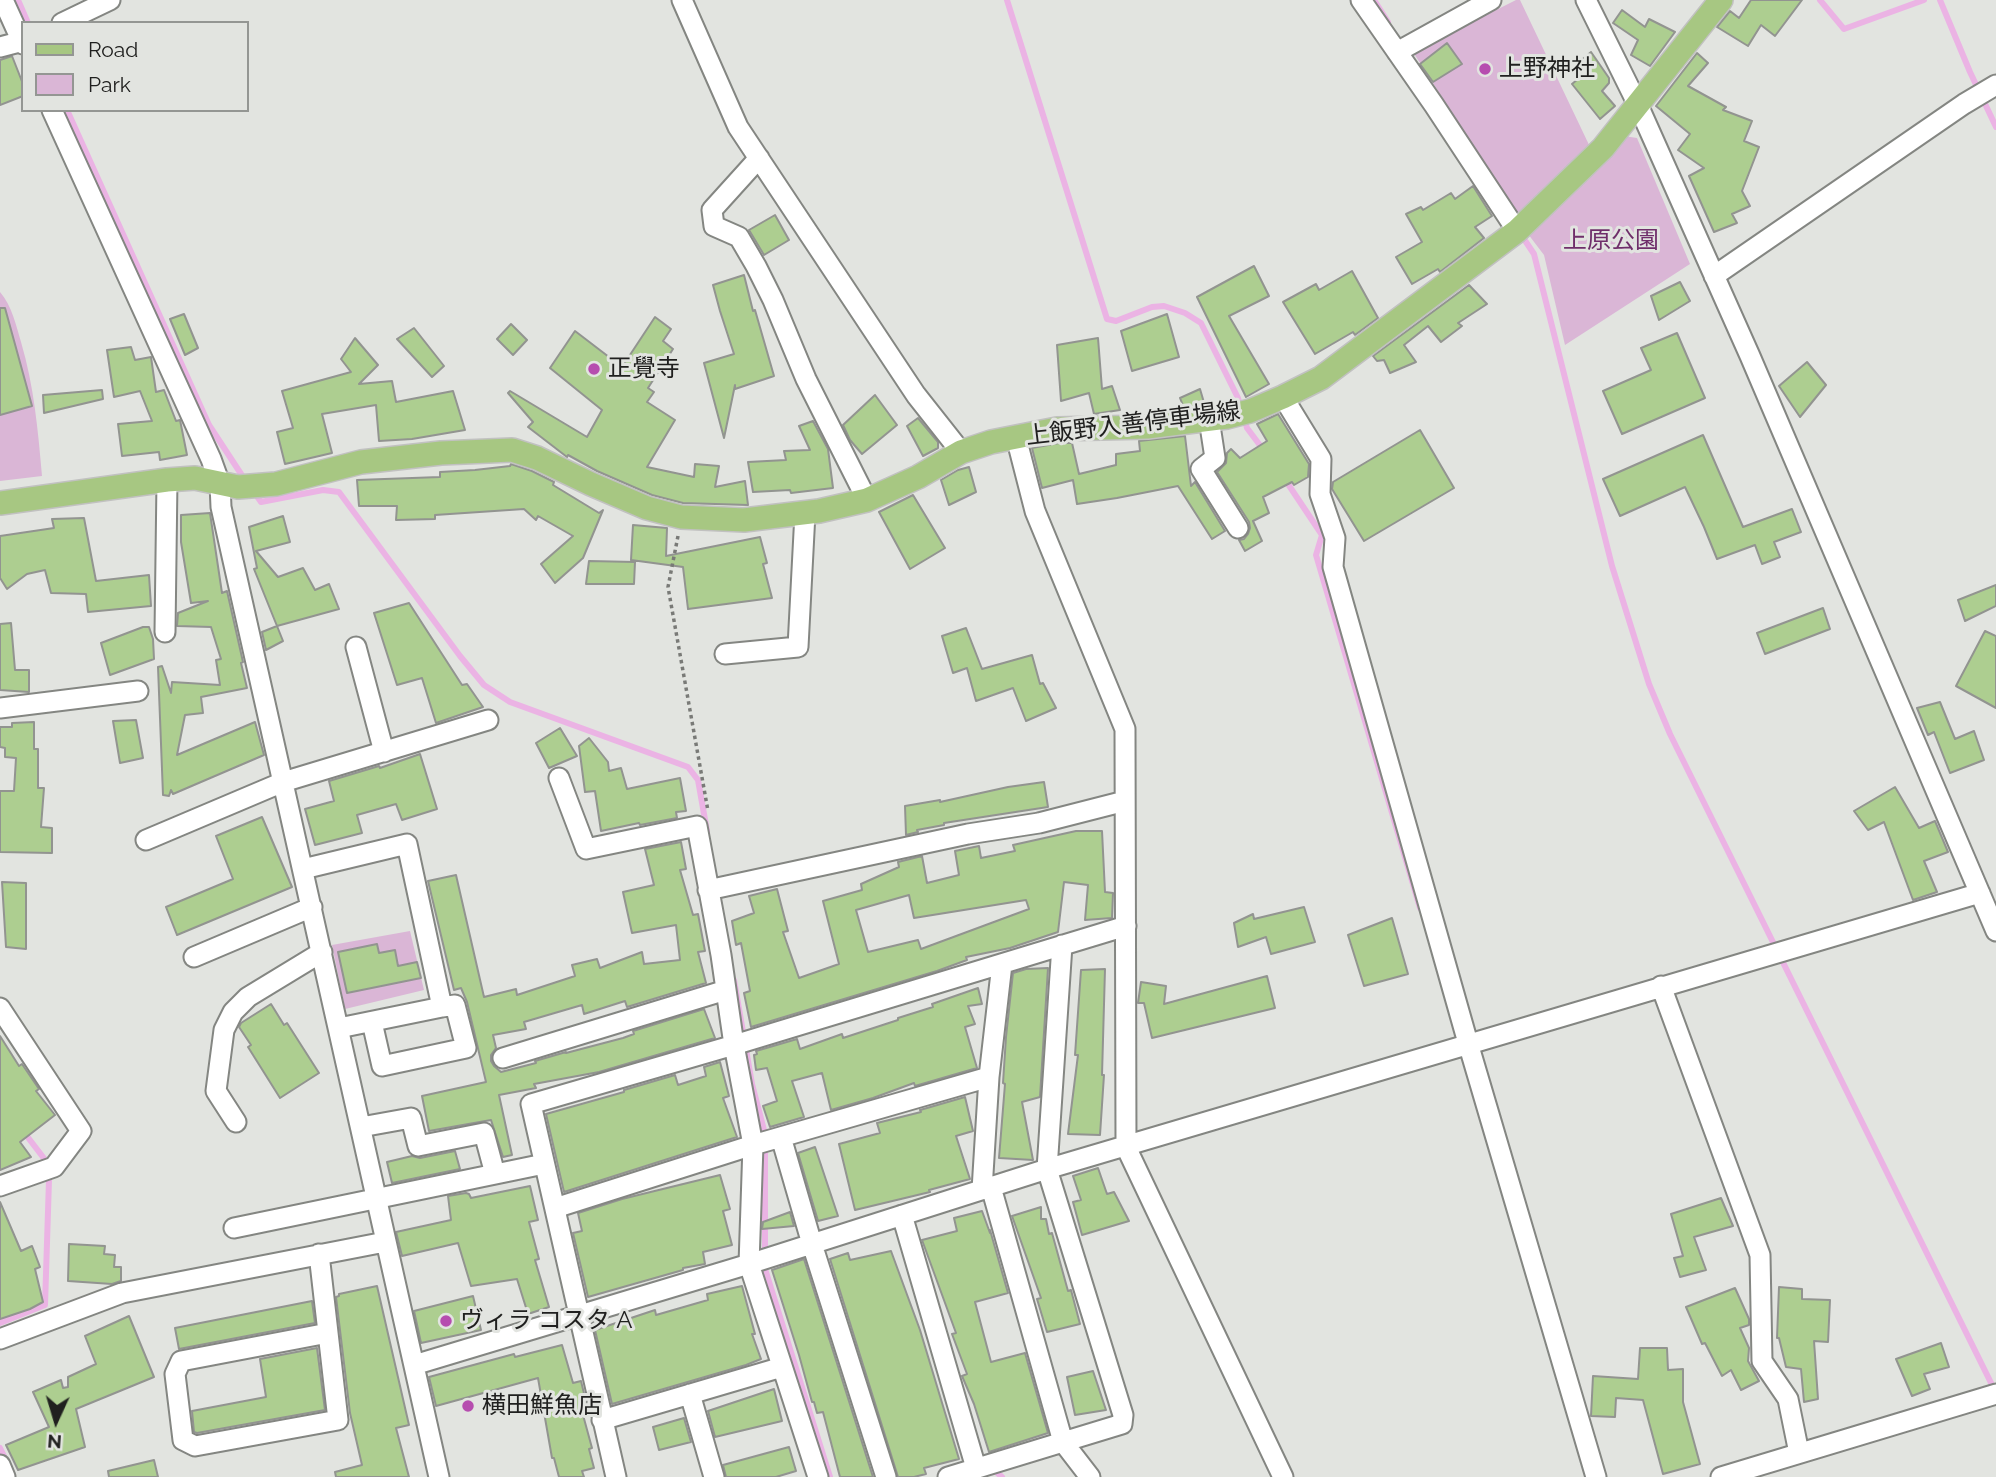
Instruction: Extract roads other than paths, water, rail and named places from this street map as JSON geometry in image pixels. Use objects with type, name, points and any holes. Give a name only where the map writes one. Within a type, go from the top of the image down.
[{"type":"main road","name":"上飯野入善停車場線","points":[[0,503],[195,478],[238,487],[276,484],[361,463],[441,453],[512,450],[537,458],[648,508],[681,517],[744,520],[805,513],[867,500],[918,477],[961,452],[990,442],[1057,429],[1147,427],[1227,417],[1250,411],[1321,378],[1517,231],[1603,148],[1721,0]]},
{"type":"street","points":[[3,0],[21,40]]},
{"type":"street","points":[[66,21],[110,0]]},
{"type":"street","points":[[681,0],[738,127],[916,395],[961,452]]},
{"type":"street","points":[[1361,0],[1517,231]]},
{"type":"street","points":[[1397,52],[1491,0]]},
{"type":"street","points":[[1586,0],[1638,106],[1750,356],[1996,931]]},
{"type":"street","points":[[0,47],[21,42]]},
{"type":"street","points":[[1714,276],[1964,104],[1996,85]]},
{"type":"street","points":[[53,112],[220,484],[222,506],[439,1477]]},
{"type":"street","points":[[759,158],[712,210],[715,226],[739,237],[756,266],[806,379],[867,500]]},
{"type":"street","points":[[1283,397],[1321,459],[1320,494],[1335,538],[1333,568],[1468,1043],[1596,1477]]},
{"type":"street","points":[[1209,419],[1215,458],[1201,469],[1238,528]]},
{"type":"street","points":[[1016,437],[1034,511],[1125,729],[1126,1147],[1283,1477]]},
{"type":"street","points":[[165,632],[167,480]]},
{"type":"street","points":[[725,654],[798,648],[805,513]]},
{"type":"street","points":[[356,647],[384,751]]},
{"type":"street","points":[[0,708],[138,691]]},
{"type":"street","points":[[146,840],[283,782],[488,720]]},
{"type":"street","points":[[559,778],[586,849],[697,826],[752,1145],[749,1264],[818,1477]]},
{"type":"street","points":[[708,890],[968,834],[1039,823],[1125,801]]},
{"type":"street","points":[[303,869],[407,844],[442,1007]]},
{"type":"street","points":[[414,1365],[749,1264],[1047,1169],[1980,893]]},
{"type":"street","points":[[194,957],[312,907]]},
{"type":"street","points":[[616,1477],[531,1104],[1126,926]]},
{"type":"street","points":[[948,1477],[1122,1424],[1123,1415],[1047,1169],[1062,946]]},
{"type":"street","points":[[236,1122],[216,1091],[224,1030],[233,1012],[248,997],[322,952]]},
{"type":"street","points":[[1002,964],[989,1077],[986,1189],[1063,1442],[1090,1477]]},
{"type":"street","points":[[1661,986],[1760,1255],[1762,1361],[1788,1399],[1799,1453]]},
{"type":"street","points":[[503,1058],[726,990]]},
{"type":"street","points":[[339,1028],[456,1005],[466,1048],[382,1066],[372,1022]]},
{"type":"street","points":[[0,1008],[81,1131],[54,1167],[0,1186]]},
{"type":"street","points":[[555,1209],[752,1145],[989,1077]]},
{"type":"street","points":[[361,1128],[411,1118],[418,1146],[484,1133],[495,1174]]},
{"type":"street","points":[[781,1137],[886,1477]]},
{"type":"street","points":[[234,1228],[544,1164]]},
{"type":"street","points":[[902,1215],[976,1468]]},
{"type":"street","points":[[0,1339],[122,1293],[385,1242]]},
{"type":"street","points":[[319,1254],[328,1332],[338,1420],[195,1446],[183,1440],[175,1374],[181,1361],[328,1332]]},
{"type":"street","points":[[601,1420],[782,1367]]},
{"type":"street","points":[[690,1394],[714,1477]]},
{"type":"street","points":[[1721,1477],[1996,1394]]},
{"type":"street","points":[[0,1465],[5,1477]]},
{"type":"waterway","points":[[18,0],[27,21]]},
{"type":"waterway","points":[[1007,0],[1107,319],[1116,321],[1152,307],[1164,306],[1185,313],[1201,323],[1238,398],[1247,428],[1265,452]]},
{"type":"waterway","points":[[1374,0],[1388,22]]},
{"type":"waterway","points":[[1820,0],[1844,29],[1924,0]]},
{"type":"waterway","points":[[1940,0],[1996,127]]},
{"type":"waterway","points":[[68,112],[209,425],[245,480]]},
{"type":"waterway","points":[[1520,233],[1534,254],[1612,566],[1649,684],[1670,734],[1996,1393]]},
{"type":"waterway","points":[[1284,478],[1322,535],[1316,555],[1420,908]]},
{"type":"waterway","points":[[254,492],[261,502],[323,490],[339,492],[484,685],[510,702],[688,767],[698,780],[707,831]]},
{"type":"waterway","points":[[734,980],[752,1084],[765,1134],[765,1269],[830,1477]]},
{"type":"waterway","points":[[0,1323],[45,1305],[49,1180],[46,1161],[23,1131]]},
{"type":"waterway","points":[[0,1448],[7,1462]]},
{"type":"waterway","points":[[991,1471],[994,1470],[1002,1477]]},
{"type":"place","name":"上野神社","points":[[1485,69]]},
{"type":"place","name":"正覺寺","points":[[594,369]]},
{"type":"place","name":"ヴィラ コスタ A","points":[[446,1321]]},
{"type":"place","name":"横田鮮魚店","points":[[468,1406]]},
{"type":"park label","name":"上原公園","points":[[1611,241]]}]
